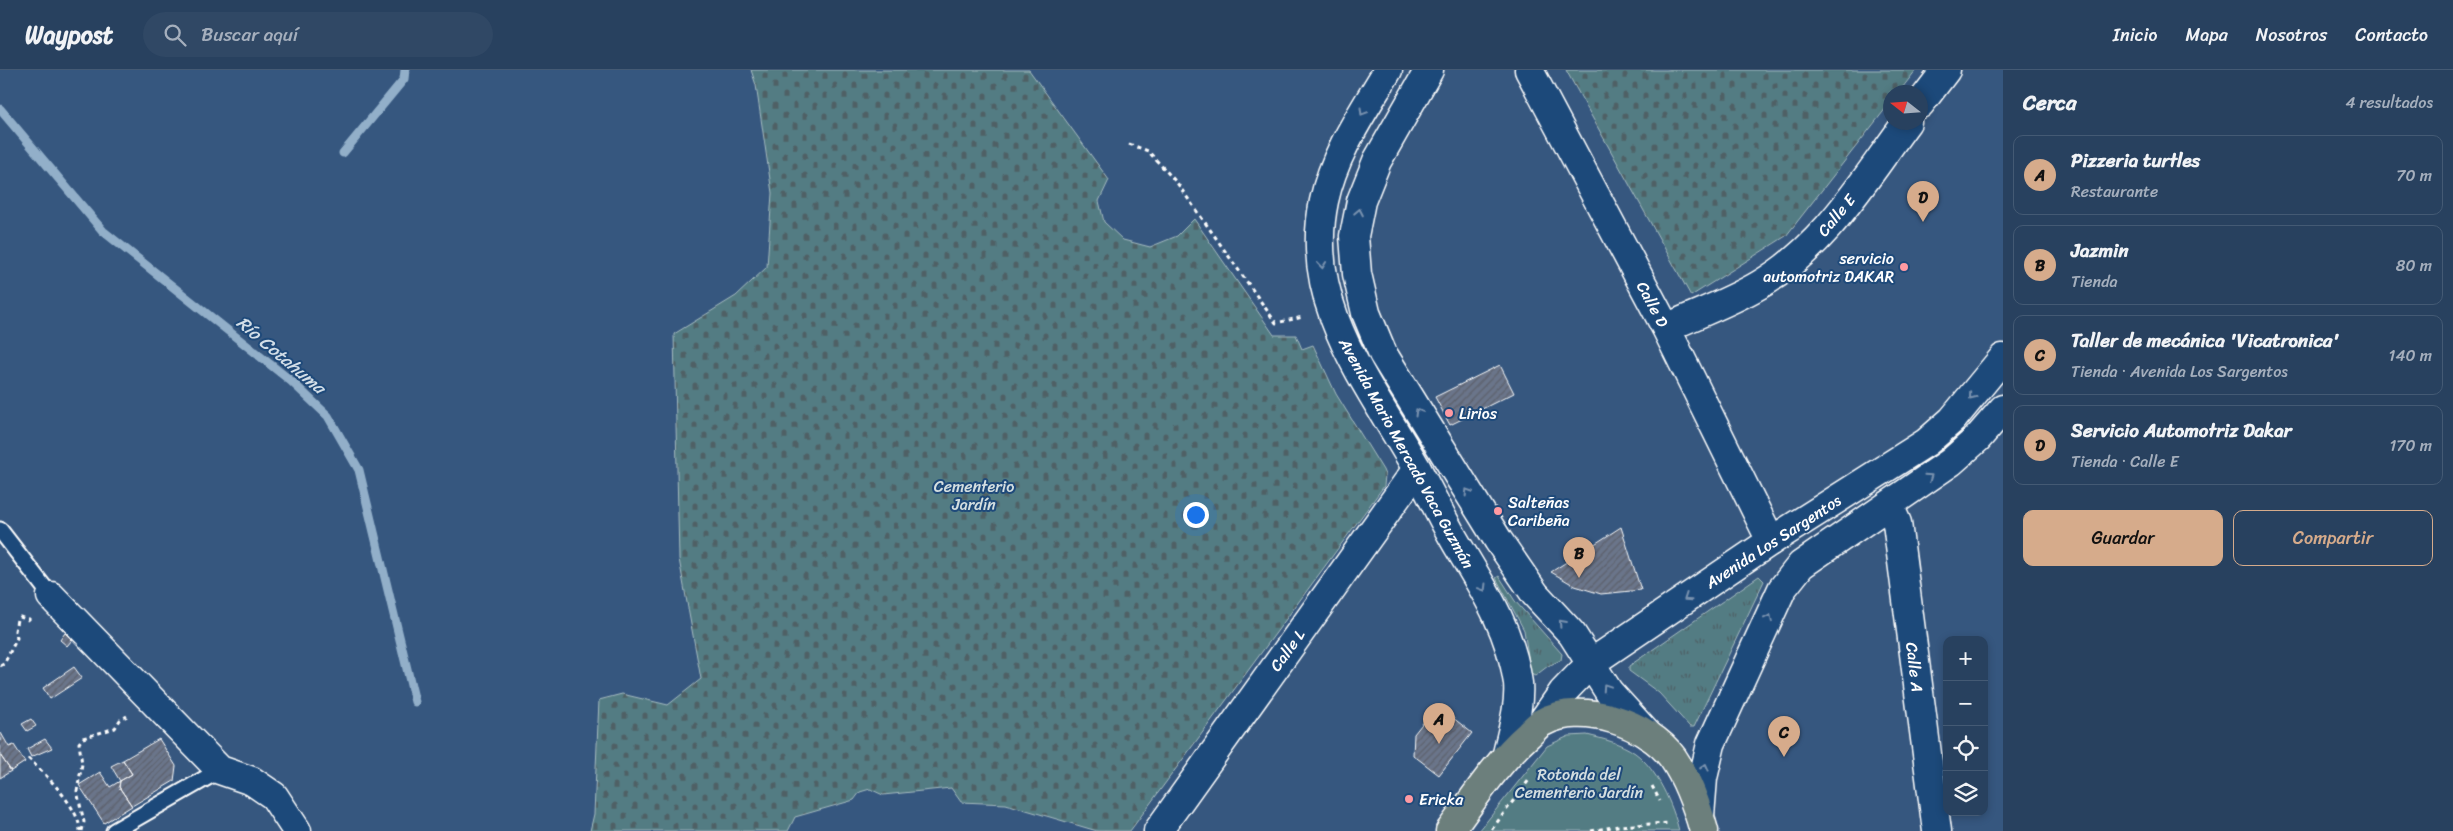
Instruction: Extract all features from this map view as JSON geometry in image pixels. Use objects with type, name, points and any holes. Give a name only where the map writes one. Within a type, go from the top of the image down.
[{"type":"main road","name":"Avenida Mario Mercado Vaca Guzmán","points":[[1388,70],[1336,158],[1324,202],[1319,236],[1322,271],[1330,312],[1364,383],[1417,469],[1443,521],[1495,608],[1509,643],[1518,684],[1516,718],[1507,754]]},
{"type":"main road","name":"Avenida Mario Mercado Vaca Guzmán","points":[[1429,70],[1377,161],[1362,201],[1354,236],[1358,274],[1366,313],[1383,354],[1498,540],[1535,594],[1572,634],[1609,692],[1648,735],[1672,757],[1689,787],[1702,823]]},
{"type":"main road","name":"Calle D","points":[[1529,70],[1666,328],[1771,541]]},
{"type":"main road","points":[[1928,94],[1946,70]]},
{"type":"main road","name":"Calle E","points":[[1666,328],[1760,285],[1801,254],[1833,221],[1901,130]]},
{"type":"main road","name":"Avenida Los Sargentos","points":[[1542,722],[1563,692],[1591,663],[1771,541],[1927,442],[1952,420],[2003,358]]},
{"type":"main road","name":"Avenida Los Sargentos","points":[[1702,823],[1703,778],[1711,744],[1782,589],[1801,565],[1952,462],[1977,439],[2003,409]]},
{"type":"main road","points":[[1417,469],[1444,453]]},
{"type":"main road","name":"Calle L","points":[[1158,831],[1417,469]]},
{"type":"main road","name":"Calle A","points":[[1889,505],[1897,523],[1937,831]]},
{"type":"main road","points":[[51,596],[220,770],[252,781],[274,796],[297,831]]},
{"type":"main road","name":"Avenida Mario Mercado Vaca Guzmán","points":[[1450,831],[1507,754],[1542,722],[1572,713],[1596,715],[1617,720],[1648,735]]},
{"type":"lane","points":[[0,530],[51,596]]},
{"type":"lane","points":[[114,831],[220,770]]},
{"type":"path","points":[[1129,144],[1148,151],[1178,183],[1276,322],[1330,312]]},
{"type":"path","points":[[0,666],[4,664],[9,650],[15,645],[17,619],[20,617],[28,620],[51,596]]},
{"type":"path","points":[[81,831],[84,822],[77,791],[82,764],[79,743],[83,738],[115,728],[120,720],[134,713],[150,698]]},
{"type":"path","points":[[28,758],[72,808],[78,818],[81,831]]},
{"type":"path","points":[[1490,831],[1533,774]]},
{"type":"path","points":[[1648,778],[1661,803]]},
{"type":"path","points":[[1667,817],[1672,831]]},
{"type":"path","points":[[1591,831],[1618,826],[1669,823]]},
{"type":"green space","name":"Cementerio Jardín","points":[[751,70],[1029,70],[1109,180],[1099,201],[1104,222],[1123,240],[1150,247],[1177,236],[1194,219],[1274,335],[1296,335],[1302,349],[1313,345],[1336,394],[1383,470],[1385,475],[1384,486],[1130,831],[1097,831],[1006,804],[961,802],[951,788],[883,795],[870,789],[860,792],[854,800],[795,817],[788,831],[590,831],[594,814],[599,700],[622,694],[668,705],[701,679],[679,559],[674,334],[736,296],[767,267],[772,193],[756,85]]},
{"type":"green space","points":[[1566,70],[1916,70],[1904,85],[1883,85],[1883,112],[1786,236],[1691,296]]},
{"type":"green space","points":[[1499,576],[1515,601],[1562,654],[1561,660],[1548,666],[1535,676],[1531,674],[1524,630],[1496,578]]},
{"type":"green space","points":[[1759,576],[1764,581],[1694,727],[1690,727],[1659,693],[1629,671],[1629,666]]},
{"type":"green space","name":"Rotonda del Cementerio Jardín","points":[[1587,735],[1624,747],[1643,760],[1663,788],[1673,810],[1679,831],[1479,831],[1547,746],[1569,736]]},
{"type":"building","points":[[1500,365],[1514,393],[1450,425],[1435,397]]},
{"type":"building","points":[[1621,527],[1641,590],[1601,594],[1575,586],[1551,572]]},
{"type":"building","points":[[65,633],[72,640],[67,646],[60,640]]},
{"type":"building","points":[[74,667],[82,678],[50,699],[43,688]]},
{"type":"building","points":[[1437,705],[1472,733],[1439,775],[1413,755],[1414,734]]},
{"type":"building","points":[[31,719],[36,726],[27,731],[22,724]]},
{"type":"building","points":[[1,733],[9,747],[14,745],[25,762],[11,771],[0,755]]},
{"type":"building","points":[[45,739],[52,748],[31,757],[27,749]]},
{"type":"building","points":[[159,739],[176,766],[174,781],[132,806],[119,787],[120,781],[132,774],[123,760]]},
{"type":"building","points":[[0,755],[11,771],[0,778]]},
{"type":"building","points":[[123,760],[132,774],[120,781],[111,766]]},
{"type":"building","points":[[100,772],[110,787],[120,781],[119,787],[132,806],[104,823],[79,785]]},
{"type":"waterway","points":[[343,153],[404,79],[405,70]]},
{"type":"waterway","name":"Río Cotahuma","points":[[0,109],[103,231],[291,381],[328,416],[359,470],[415,702]]},
{"type":"place","name":"Servicio Automotriz Dakar","points":[[1923,222]]},
{"type":"place","name":"servicio automotriz DAKAR","points":[[1904,267]]},
{"type":"place","name":"Lirios","points":[[1449,413]]},
{"type":"place","name":"Salteñas Caribeña","points":[[1498,511]]},
{"type":"place","name":"Jazmin","points":[[1579,578]]},
{"type":"place","name":"Pizzeria turtles","points":[[1439,744]]},
{"type":"place","name":"Taller de mecánica 'Vicatronica'","points":[[1784,757]]},
{"type":"place","name":"Ericka","points":[[1409,799]]}]
